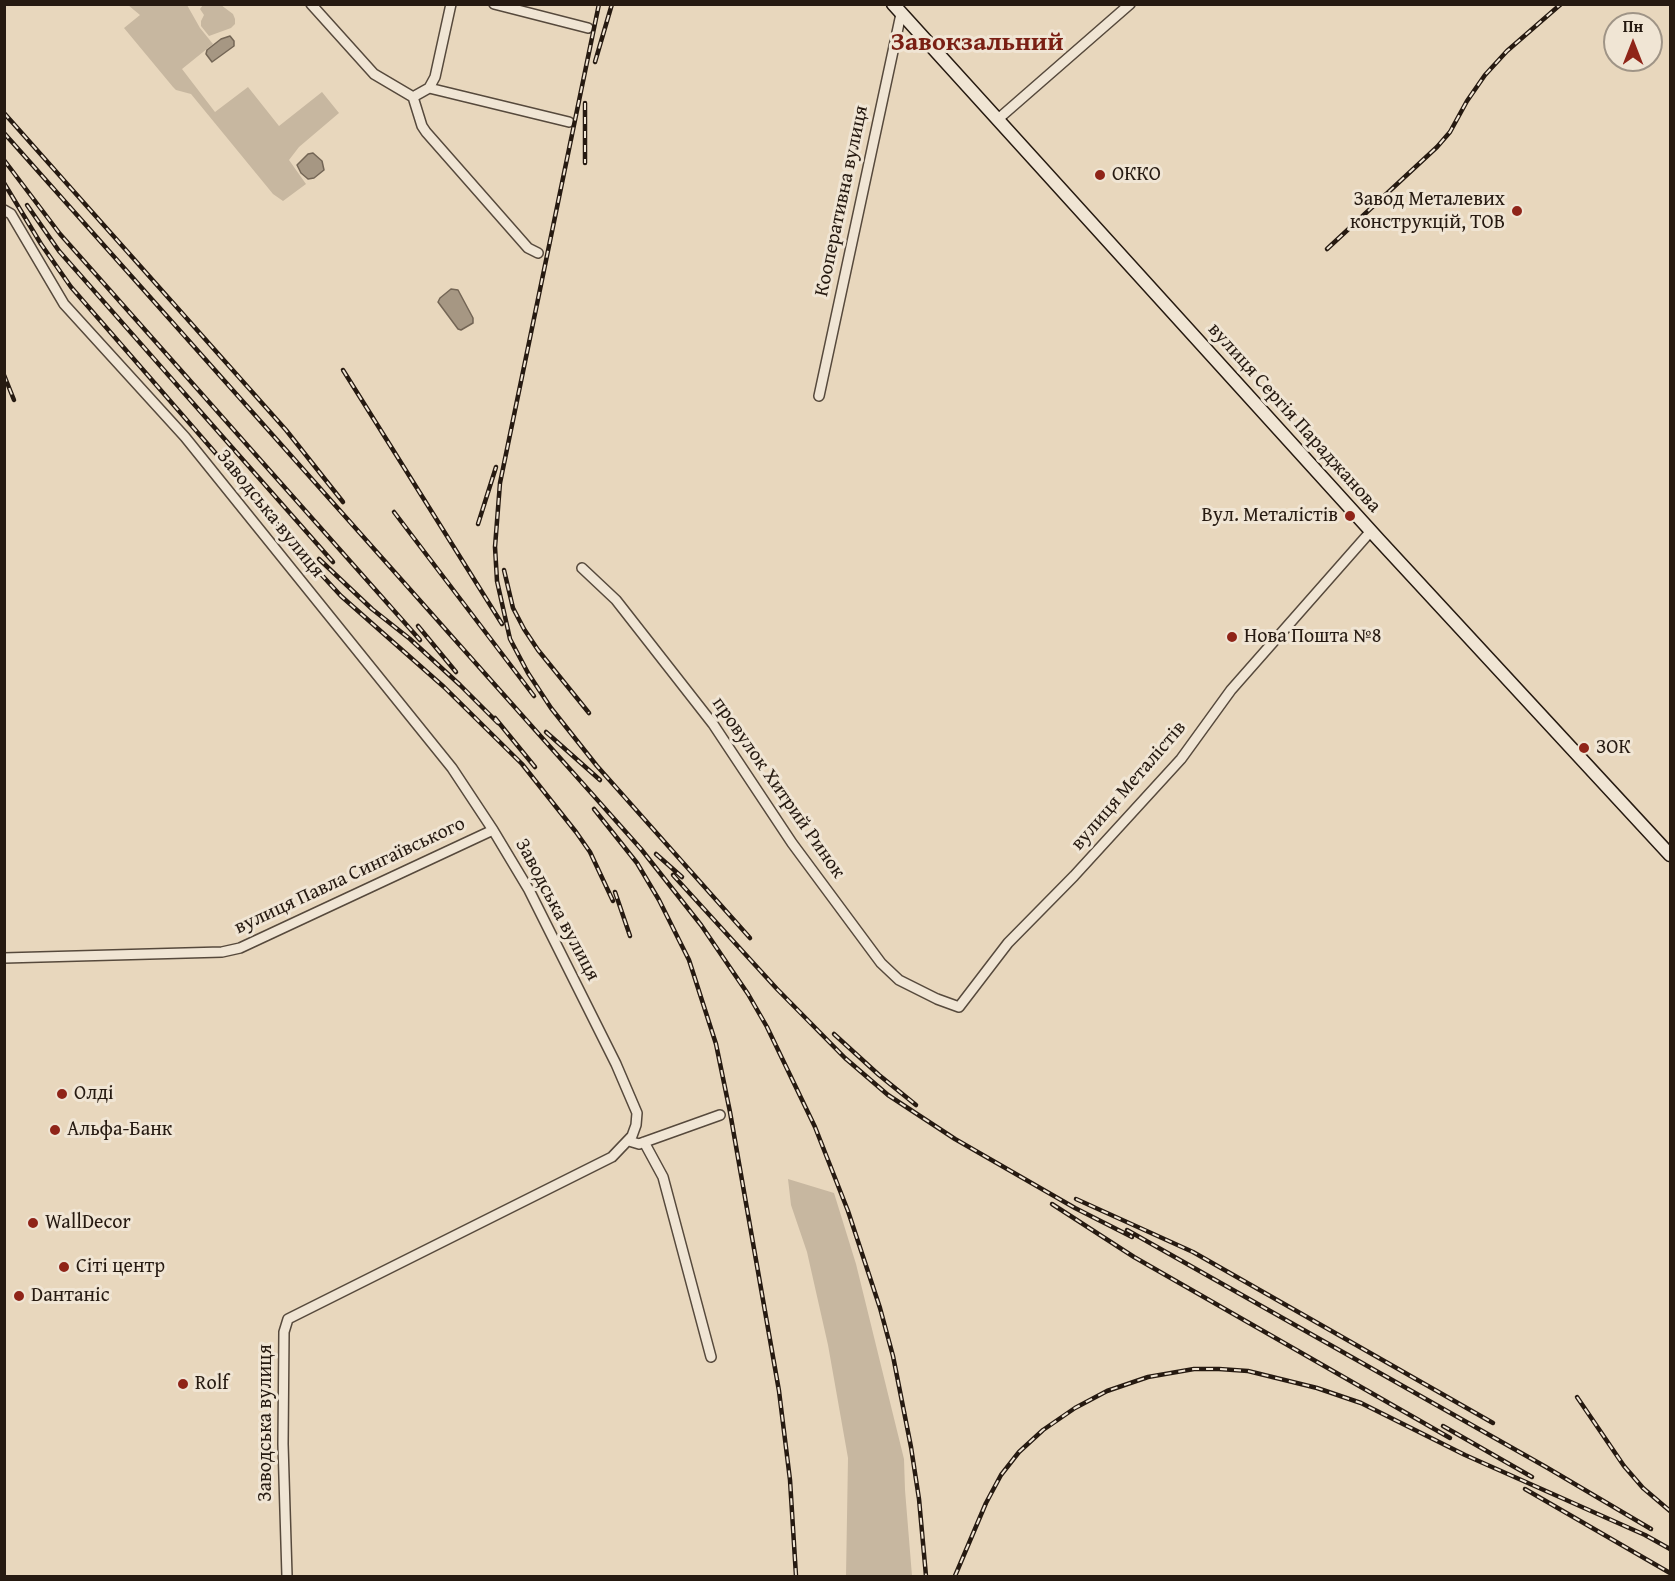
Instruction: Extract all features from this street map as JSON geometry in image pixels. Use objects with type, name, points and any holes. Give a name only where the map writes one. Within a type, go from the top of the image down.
[{"type":"main road","name":"вулиця Сергія Параджанова","points":[[893,4],[1371,531],[1671,855]]},
{"type":"street","points":[[311,4],[374,74],[413,97],[426,132],[528,248],[538,253]]},
{"type":"street","points":[[413,97],[429,88],[439,61],[451,4]]},
{"type":"street","points":[[494,4],[588,28]]},
{"type":"street","points":[[997,120],[1130,4]]},
{"type":"street","name":"Кооперативна вулиця","points":[[819,396],[901,14]]},
{"type":"street","points":[[429,88],[569,122]]},
{"type":"street","name":"Заводська вулиця","points":[[4,210],[11,214],[64,304],[185,437],[452,768],[529,890],[626,1086],[637,1113],[636,1125],[629,1141],[612,1157],[288,1318],[284,1332],[283,1444],[287,1576]]},
{"type":"street","name":"вулиця Металістів","points":[[959,1006],[1008,943],[1082,868],[1181,759],[1231,690],[1371,531]]},
{"type":"street","name":"провулок Хитрий Ринок","points":[[582,568],[616,600],[713,724],[792,843],[881,963],[899,980],[937,999],[959,1006]]},
{"type":"street","name":"вулиця Павла Сингаївського","points":[[4,957],[211,953],[240,948],[493,830]]},
{"type":"street","points":[[629,1141],[639,1144],[720,1115]]},
{"type":"street","points":[[644,1142],[663,1177],[711,1357]]},
{"type":"shaded area","points":[[128,5],[187,5],[200,28],[213,44],[182,69],[215,112],[248,87],[279,126],[322,92],[339,113],[299,147],[289,160],[306,184],[283,201],[273,194],[191,94],[176,90],[124,28],[140,15]]},
{"type":"shaded area","points":[[203,5],[221,5],[233,14],[235,24],[231,28],[209,36],[201,26],[204,15],[200,9]]},
{"type":"shaded area","points":[[230,36],[234,41],[234,46],[212,62],[206,54],[207,50],[221,39]]},
{"type":"shaded area","points":[[313,153],[322,161],[324,170],[314,178],[308,179],[297,165],[308,154]]},
{"type":"shaded area","points":[[451,289],[458,290],[473,318],[473,323],[461,330],[438,302]]},
{"type":"shaded area","points":[[788,1179],[834,1193],[856,1264],[904,1459],[912,1576],[846,1576],[848,1458],[828,1345],[807,1252],[791,1205]]},
{"type":"railway","points":[[599,4],[500,483],[495,547],[497,581],[510,639],[528,673],[551,708],[597,766],[750,938]]},
{"type":"railway","points":[[595,62],[612,4]]},
{"type":"railway","points":[[1327,249],[1437,147],[1450,132],[1485,75],[1507,51],[1561,4]]},
{"type":"railway","points":[[585,103],[585,163]]},
{"type":"railway","points":[[4,113],[286,430],[343,502]]},
{"type":"railway","points":[[4,133],[641,849],[701,925],[748,994],[767,1027],[815,1127],[848,1211],[880,1308],[893,1356],[911,1447],[919,1499],[926,1576]]},
{"type":"railway","points":[[4,160],[60,234],[420,640]]},
{"type":"railway","points":[[4,183],[41,244],[71,287],[319,572],[341,596],[444,687],[522,764],[590,852],[613,901]]},
{"type":"railway","points":[[27,205],[59,251],[333,562]]},
{"type":"railway","points":[[343,370],[502,624]]},
{"type":"railway","points":[[4,375],[14,400]]},
{"type":"railway","points":[[478,524],[496,467]]},
{"type":"railway","points":[[394,512],[534,696]]},
{"type":"railway","points":[[319,559],[372,609],[410,639],[498,723]]},
{"type":"railway","points":[[504,570],[513,608],[524,629],[589,713]]},
{"type":"railway","points":[[418,626],[456,672]]},
{"type":"railway","points":[[495,718],[535,767]]},
{"type":"railway","points":[[546,732],[600,780]]},
{"type":"railway","points":[[594,809],[637,863],[659,900],[689,960],[716,1044],[779,1391],[790,1480],[796,1576]]},
{"type":"railway","points":[[656,854],[682,877]]},
{"type":"railway","points":[[673,875],[777,989],[845,1058],[888,1095],[955,1139],[1075,1208],[1132,1237]]},
{"type":"railway","points":[[615,892],[630,936]]},
{"type":"railway","points":[[834,1034],[916,1105]]},
{"type":"railway","points":[[1076,1199],[1193,1252],[1493,1423]]},
{"type":"railway","points":[[1052,1204],[1134,1257],[1450,1438]]},
{"type":"railway","points":[[1127,1230],[1546,1467],[1651,1529]]},
{"type":"railway","points":[[955,1576],[986,1503],[1001,1475],[1019,1452],[1043,1430],[1075,1408],[1107,1391],[1148,1377],[1194,1369],[1248,1371],[1317,1388],[1361,1403],[1465,1455],[1645,1535],[1670,1549]]},
{"type":"railway","points":[[1577,1397],[1624,1466],[1643,1488],[1670,1511]]},
{"type":"railway","points":[[1443,1426],[1532,1477]]},
{"type":"railway","points":[[1525,1489],[1670,1573]]},
{"type":"place","name":"ОККО","points":[[1100,175]]},
{"type":"place","name":"Завод Металевих конструкцій, ТОВ","points":[[1517,211]]},
{"type":"place","name":"Вул. Металістів","points":[[1350,516]]},
{"type":"place","name":"Нова Пошта №8","points":[[1232,637]]},
{"type":"place","name":"ЗОК","points":[[1584,748]]},
{"type":"place","name":"Олді","points":[[62,1094]]},
{"type":"place","name":"Альфа-Банк","points":[[55,1130]]},
{"type":"place","name":"WallDecor","points":[[33,1223]]},
{"type":"place","name":"Сіті центр","points":[[64,1267]]},
{"type":"place","name":"Dантаніс","points":[[19,1296]]},
{"type":"place","name":"Rolf","points":[[183,1384]]},
{"type":"district","name":"Завокзальний","points":[[977,43]]}]
